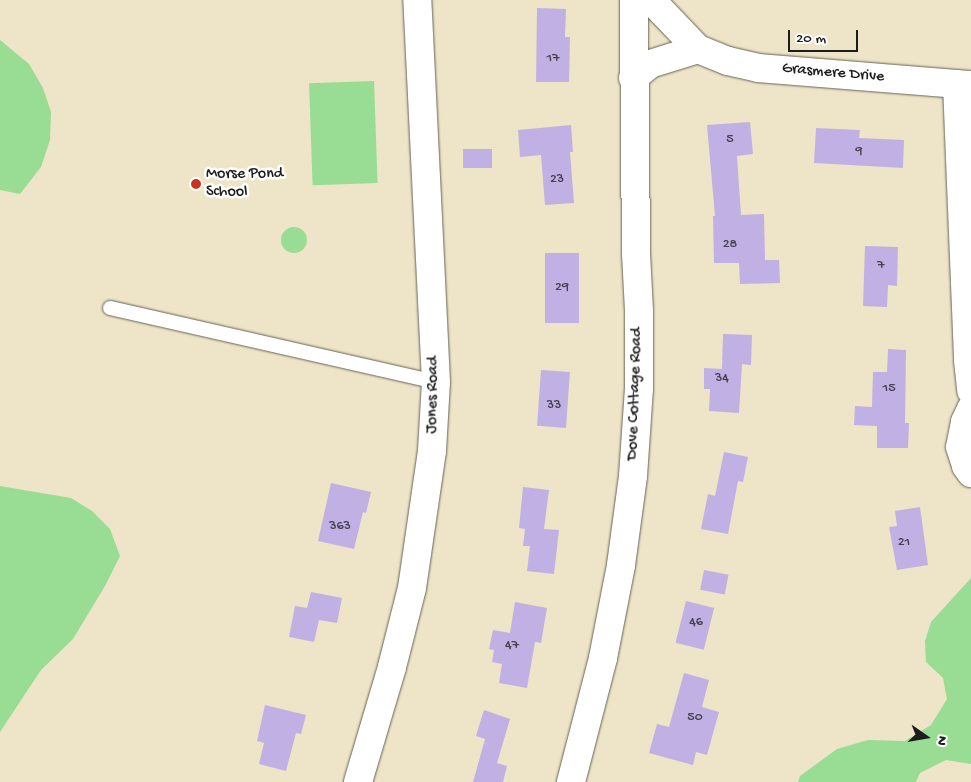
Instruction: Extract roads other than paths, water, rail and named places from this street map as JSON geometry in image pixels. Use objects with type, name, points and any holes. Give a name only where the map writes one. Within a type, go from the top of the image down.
[{"type":"street","name":"Jones Road","points":[[358,782],[392,667],[412,588],[431,460],[436,382],[417,0]]},
{"type":"street","name":"Dove Cottage Road","points":[[572,782],[603,658],[620,575],[633,476],[639,389],[639,311],[636,253],[633,78],[634,0]]},
{"type":"street","name":"Grasmere Drive","points":[[651,0],[698,49],[728,61],[758,68],[964,85]]},
{"type":"street","points":[[633,78],[650,64],[698,49]]},
{"type":"street","points":[[964,85],[968,360],[971,391]]},
{"type":"street","points":[[971,409],[965,422],[960,447],[966,466],[971,473]]},
{"type":"lane","points":[[110,308],[436,382]]},
{"type":"place","name":"Morse Pond School","points":[[196,184]]}]
